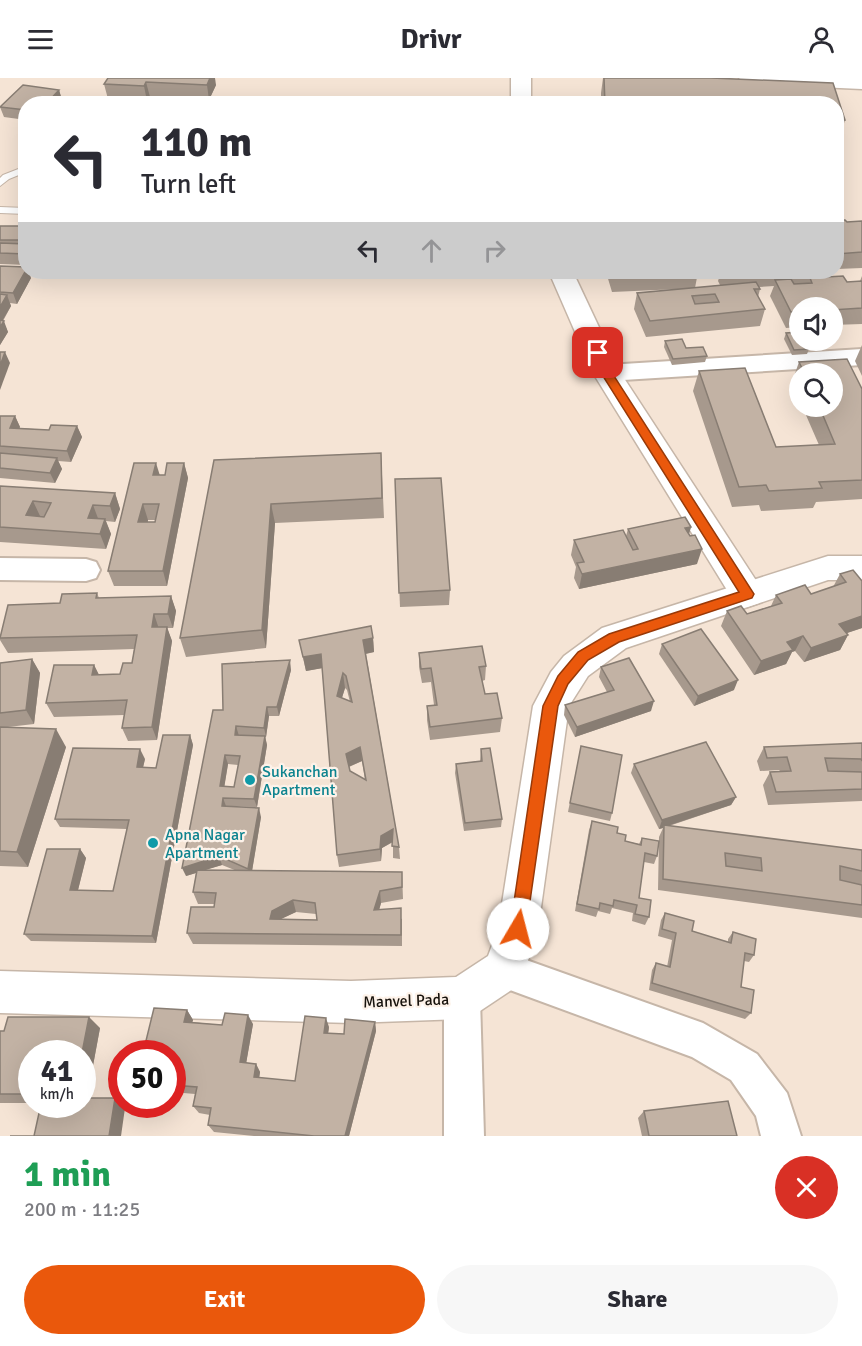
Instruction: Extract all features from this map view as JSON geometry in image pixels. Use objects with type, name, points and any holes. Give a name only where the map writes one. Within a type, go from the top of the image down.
[{"type":"main road","points":[[521,78],[521,96]]},
{"type":"main road","points":[[748,78],[862,83]]},
{"type":"main road","points":[[564,279],[607,373],[747,594]]},
{"type":"main road","points":[[504,970],[518,929],[551,706],[563,680],[583,656],[614,638],[828,568],[862,568]]},
{"type":"main road","name":"Manvel Pada","points":[[0,992],[351,1002],[462,998],[504,970]]},
{"type":"street","points":[[607,373],[862,357]]},
{"type":"street","points":[[0,569],[86,570]]},
{"type":"street","points":[[504,970],[703,1042],[744,1067],[773,1107],[781,1136]]},
{"type":"street","points":[[462,998],[464,1136]]},
{"type":"lane","points":[[0,183],[6,177],[18,173]]},
{"type":"lane","points":[[0,210],[18,211]]},
{"type":"building","points":[[108,78],[210,78],[207,85],[146,82],[144,86],[104,84]]},
{"type":"building","points":[[604,78],[711,78],[833,83],[837,96],[605,96]]},
{"type":"building","points":[[23,85],[59,90],[53,96],[18,96],[18,109],[0,107]]},
{"type":"building","points":[[844,220],[847,222],[862,221],[862,252],[844,253]]},
{"type":"building","points":[[0,226],[18,226],[18,240],[0,240]]},
{"type":"building","points":[[0,243],[18,244],[18,254],[0,253]]},
{"type":"building","points":[[0,266],[18,267],[18,279],[21,279],[13,293],[0,292]]},
{"type":"building","points":[[844,278],[847,282],[862,281],[862,308],[843,309],[843,297],[789,297],[789,308],[775,280],[791,279],[794,284],[812,283],[810,279]]},
{"type":"building","points":[[756,282],[760,289],[754,289],[765,309],[650,321],[637,293]],"holes":[[[715,294],[719,302],[695,304],[692,296]]]},
{"type":"building","points":[[0,294],[7,295],[0,307]]},
{"type":"building","points":[[682,339],[686,348],[703,347],[707,356],[673,359],[665,341]]},
{"type":"building","points":[[0,352],[5,352],[0,366]]},
{"type":"building","points":[[847,359],[862,389],[862,480],[819,482],[822,488],[769,491],[766,485],[739,487],[699,371],[745,368],[776,447],[835,444],[824,417],[843,417],[843,363],[799,362]]},
{"type":"building","points":[[0,416],[15,416],[10,428],[49,430],[51,425],[77,426],[67,451],[0,446]]},
{"type":"building","points":[[0,453],[57,458],[50,473],[0,468]]},
{"type":"building","points":[[381,453],[382,498],[271,504],[262,630],[180,638],[214,460]]},
{"type":"building","points":[[134,463],[156,463],[153,475],[165,475],[167,463],[184,463],[163,571],[108,571]],"holes":[[[143,504],[159,504],[155,522],[138,522]]]},
{"type":"building","points":[[441,478],[450,590],[399,593],[395,479]]},
{"type":"building","points":[[0,486],[115,493],[110,506],[93,505],[88,518],[105,519],[100,534],[0,527]],"holes":[[[33,501],[51,503],[44,517],[26,515]]]},
{"type":"building","points":[[685,517],[691,527],[685,528],[690,536],[695,535],[702,549],[582,574],[577,563],[584,562],[574,540],[623,530],[633,550],[638,549],[628,529]]},
{"type":"building","points":[[853,570],[862,581],[862,616],[839,624],[848,635],[811,648],[803,636],[787,642],[793,650],[761,661],[727,611],[741,606],[747,614],[782,603],[776,595],[805,585],[811,594],[846,582],[840,574]]},
{"type":"building","points":[[97,593],[96,598],[171,596],[168,614],[154,614],[152,627],[167,627],[152,727],[122,728],[127,700],[46,703],[54,665],[94,665],[92,675],[120,674],[123,663],[132,663],[137,635],[0,638],[8,605],[60,603],[62,594]]},
{"type":"building","points":[[371,626],[373,638],[363,640],[399,847],[392,846],[393,829],[381,836],[380,849],[337,855],[321,654],[303,657],[299,640]],"holes":[[[343,673],[346,676],[352,702],[337,696]],[[360,747],[366,780],[350,771],[346,754]]]},
{"type":"building","points":[[701,629],[738,680],[698,696],[662,644]]},
{"type":"building","points":[[482,646],[486,666],[479,667],[485,694],[497,693],[502,718],[430,727],[427,706],[437,705],[431,668],[421,669],[419,653]]},
{"type":"building","points":[[629,658],[654,701],[577,727],[565,705],[614,690],[601,667]]},
{"type":"building","points":[[32,659],[26,710],[0,713],[0,663]]},
{"type":"building","name":"Sukanchan Apartment","points":[[290,660],[277,707],[267,707],[264,728],[236,726],[235,735],[265,736],[254,799],[223,798],[222,806],[259,808],[248,869],[219,856],[182,868],[213,710],[223,710],[222,664]],"holes":[[[225,755],[240,756],[234,787],[220,786]]]},
{"type":"building","points":[[0,727],[56,729],[17,852],[0,851]]},
{"type":"building","name":"Apna Nagar Apartment","points":[[163,735],[190,735],[152,936],[24,934],[47,849],[80,849],[70,890],[113,891],[129,820],[55,819],[73,748],[140,749],[137,767],[156,768]]},
{"type":"building","points":[[706,742],[736,797],[662,820],[634,764]]},
{"type":"building","points":[[862,743],[862,761],[861,759],[825,758],[828,771],[862,772],[862,789],[776,792],[770,772],[791,771],[787,757],[767,758],[764,747]]},
{"type":"building","points":[[581,746],[622,755],[612,813],[570,803]]},
{"type":"building","points":[[490,748],[502,819],[465,823],[456,764],[482,761],[481,749]]},
{"type":"building","points":[[592,821],[618,827],[617,833],[626,835],[625,841],[641,845],[642,838],[659,841],[657,856],[645,853],[639,898],[651,900],[649,917],[635,914],[637,905],[614,900],[613,906],[600,903],[599,909],[577,904]]},
{"type":"building","points":[[664,825],[862,850],[862,871],[840,866],[840,880],[862,885],[862,905],[663,879]],"holes":[[[725,853],[761,858],[762,871],[726,866]]]},
{"type":"building","points":[[197,870],[402,872],[402,887],[380,891],[374,910],[401,908],[401,935],[187,933],[191,907],[214,907],[216,893],[193,892]],"holes":[[[293,900],[315,903],[317,920],[270,919],[272,911]]]},
{"type":"building","points":[[665,913],[694,921],[692,931],[731,943],[733,932],[756,939],[754,955],[745,953],[741,987],[754,990],[751,1013],[652,983],[656,963],[670,967],[676,933],[662,929]]},
{"type":"building","points":[[154,1008],[187,1010],[184,1022],[222,1025],[225,1013],[248,1015],[240,1062],[256,1064],[254,1077],[295,1081],[305,1016],[326,1018],[324,1033],[344,1034],[345,1019],[375,1022],[345,1136],[314,1136],[208,1125],[211,1108],[193,1106],[197,1087],[186,1086],[186,1040],[146,1040]]},
{"type":"building","points":[[8,1017],[89,1017],[85,1040],[18,1040],[18,1094],[0,1094],[0,1031],[4,1031]]},
{"type":"building","points":[[96,1098],[108,1098],[108,1118],[112,1118],[109,1136],[34,1136],[38,1118],[96,1118]]},
{"type":"building","points":[[728,1101],[737,1136],[649,1136],[644,1111]]},
{"type":"place","name":"Sukanchan Apartment","points":[[250,780]]},
{"type":"place","name":"Apna Nagar Apartment","points":[[153,843]]},
{"type":"route","points":[[518,929],[551,706],[563,680],[583,656],[614,638],[747,594],[607,373],[598,353]]}]
